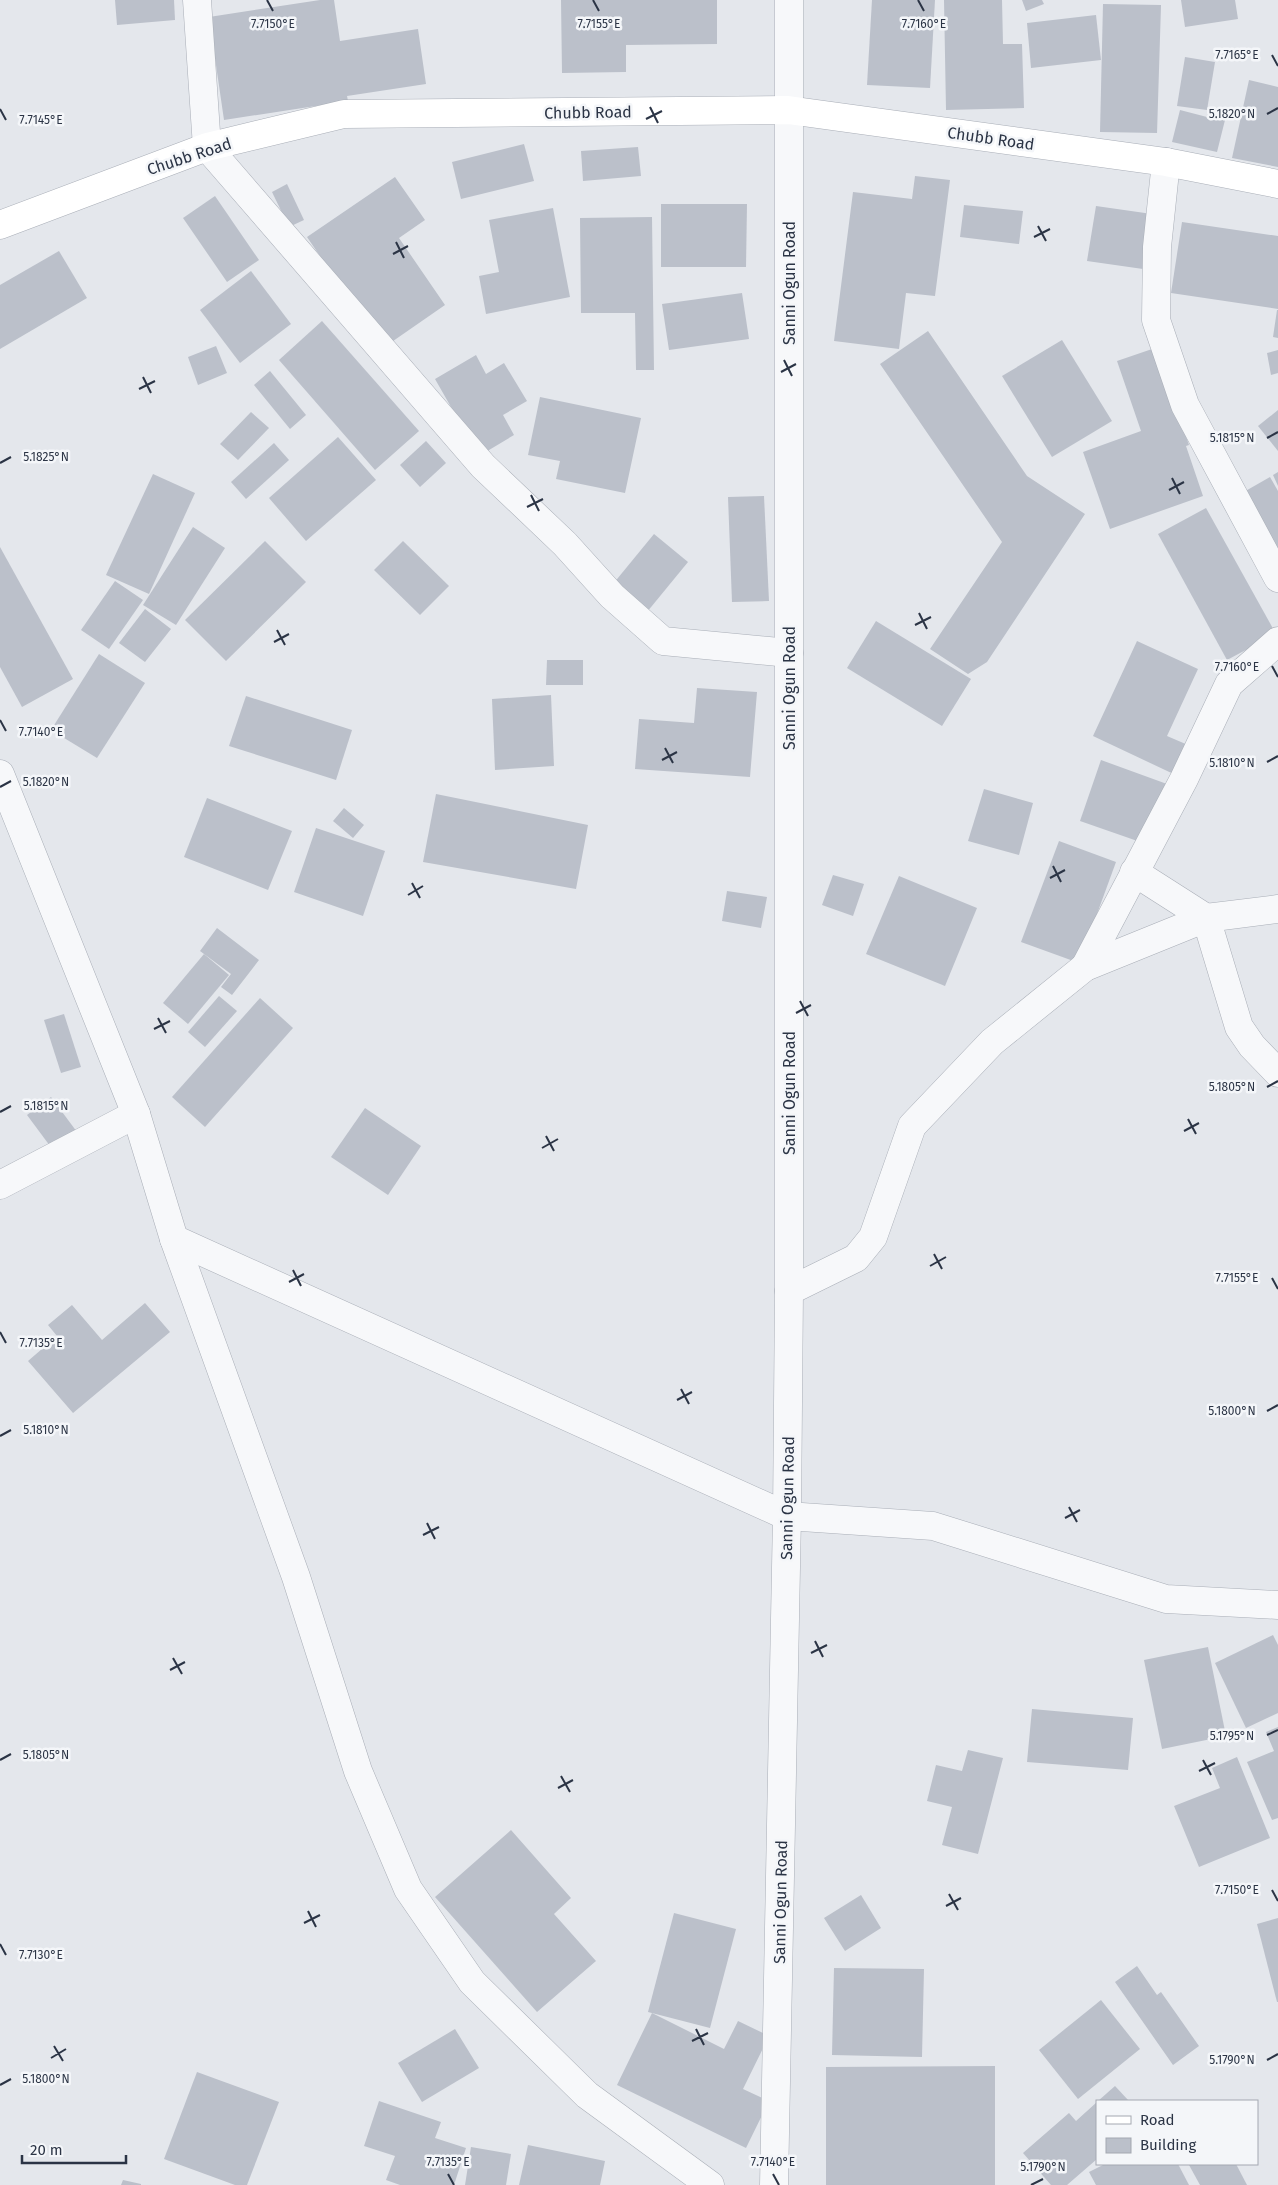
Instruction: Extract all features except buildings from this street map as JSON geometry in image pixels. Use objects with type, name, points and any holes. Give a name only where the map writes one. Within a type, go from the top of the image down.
[{"type":"street","points":[[197,0],[207,147],[483,466],[564,544],[612,596],[663,641],[789,653]]},
{"type":"street","name":"Sanni Ogun Road","points":[[774,2185],[790,1291],[789,0]]},
{"type":"street","name":"Chubb Road","points":[[0,225],[207,147],[344,114],[788,110],[1166,162],[1278,184]]},
{"type":"street","points":[[1166,162],[1157,247],[1156,320],[1185,405],[1278,578]]},
{"type":"street","points":[[1085,967],[1184,779],[1229,684],[1278,641]]},
{"type":"street","points":[[0,774],[136,1114],[174,1239],[296,1577],[358,1771],[408,1889],[472,1982],[581,2089],[710,2185]]},
{"type":"street","points":[[1134,872],[1206,918],[1239,1027],[1252,1046],[1278,1073]]},
{"type":"street","points":[[790,1291],[856,1258],[873,1237],[912,1126],[992,1042],[1085,967],[1206,918],[1278,909]]},
{"type":"street","points":[[0,1185],[136,1114]]},
{"type":"street","points":[[174,1239],[787,1516],[933,1526],[1166,1599],[1278,1604]]}]
